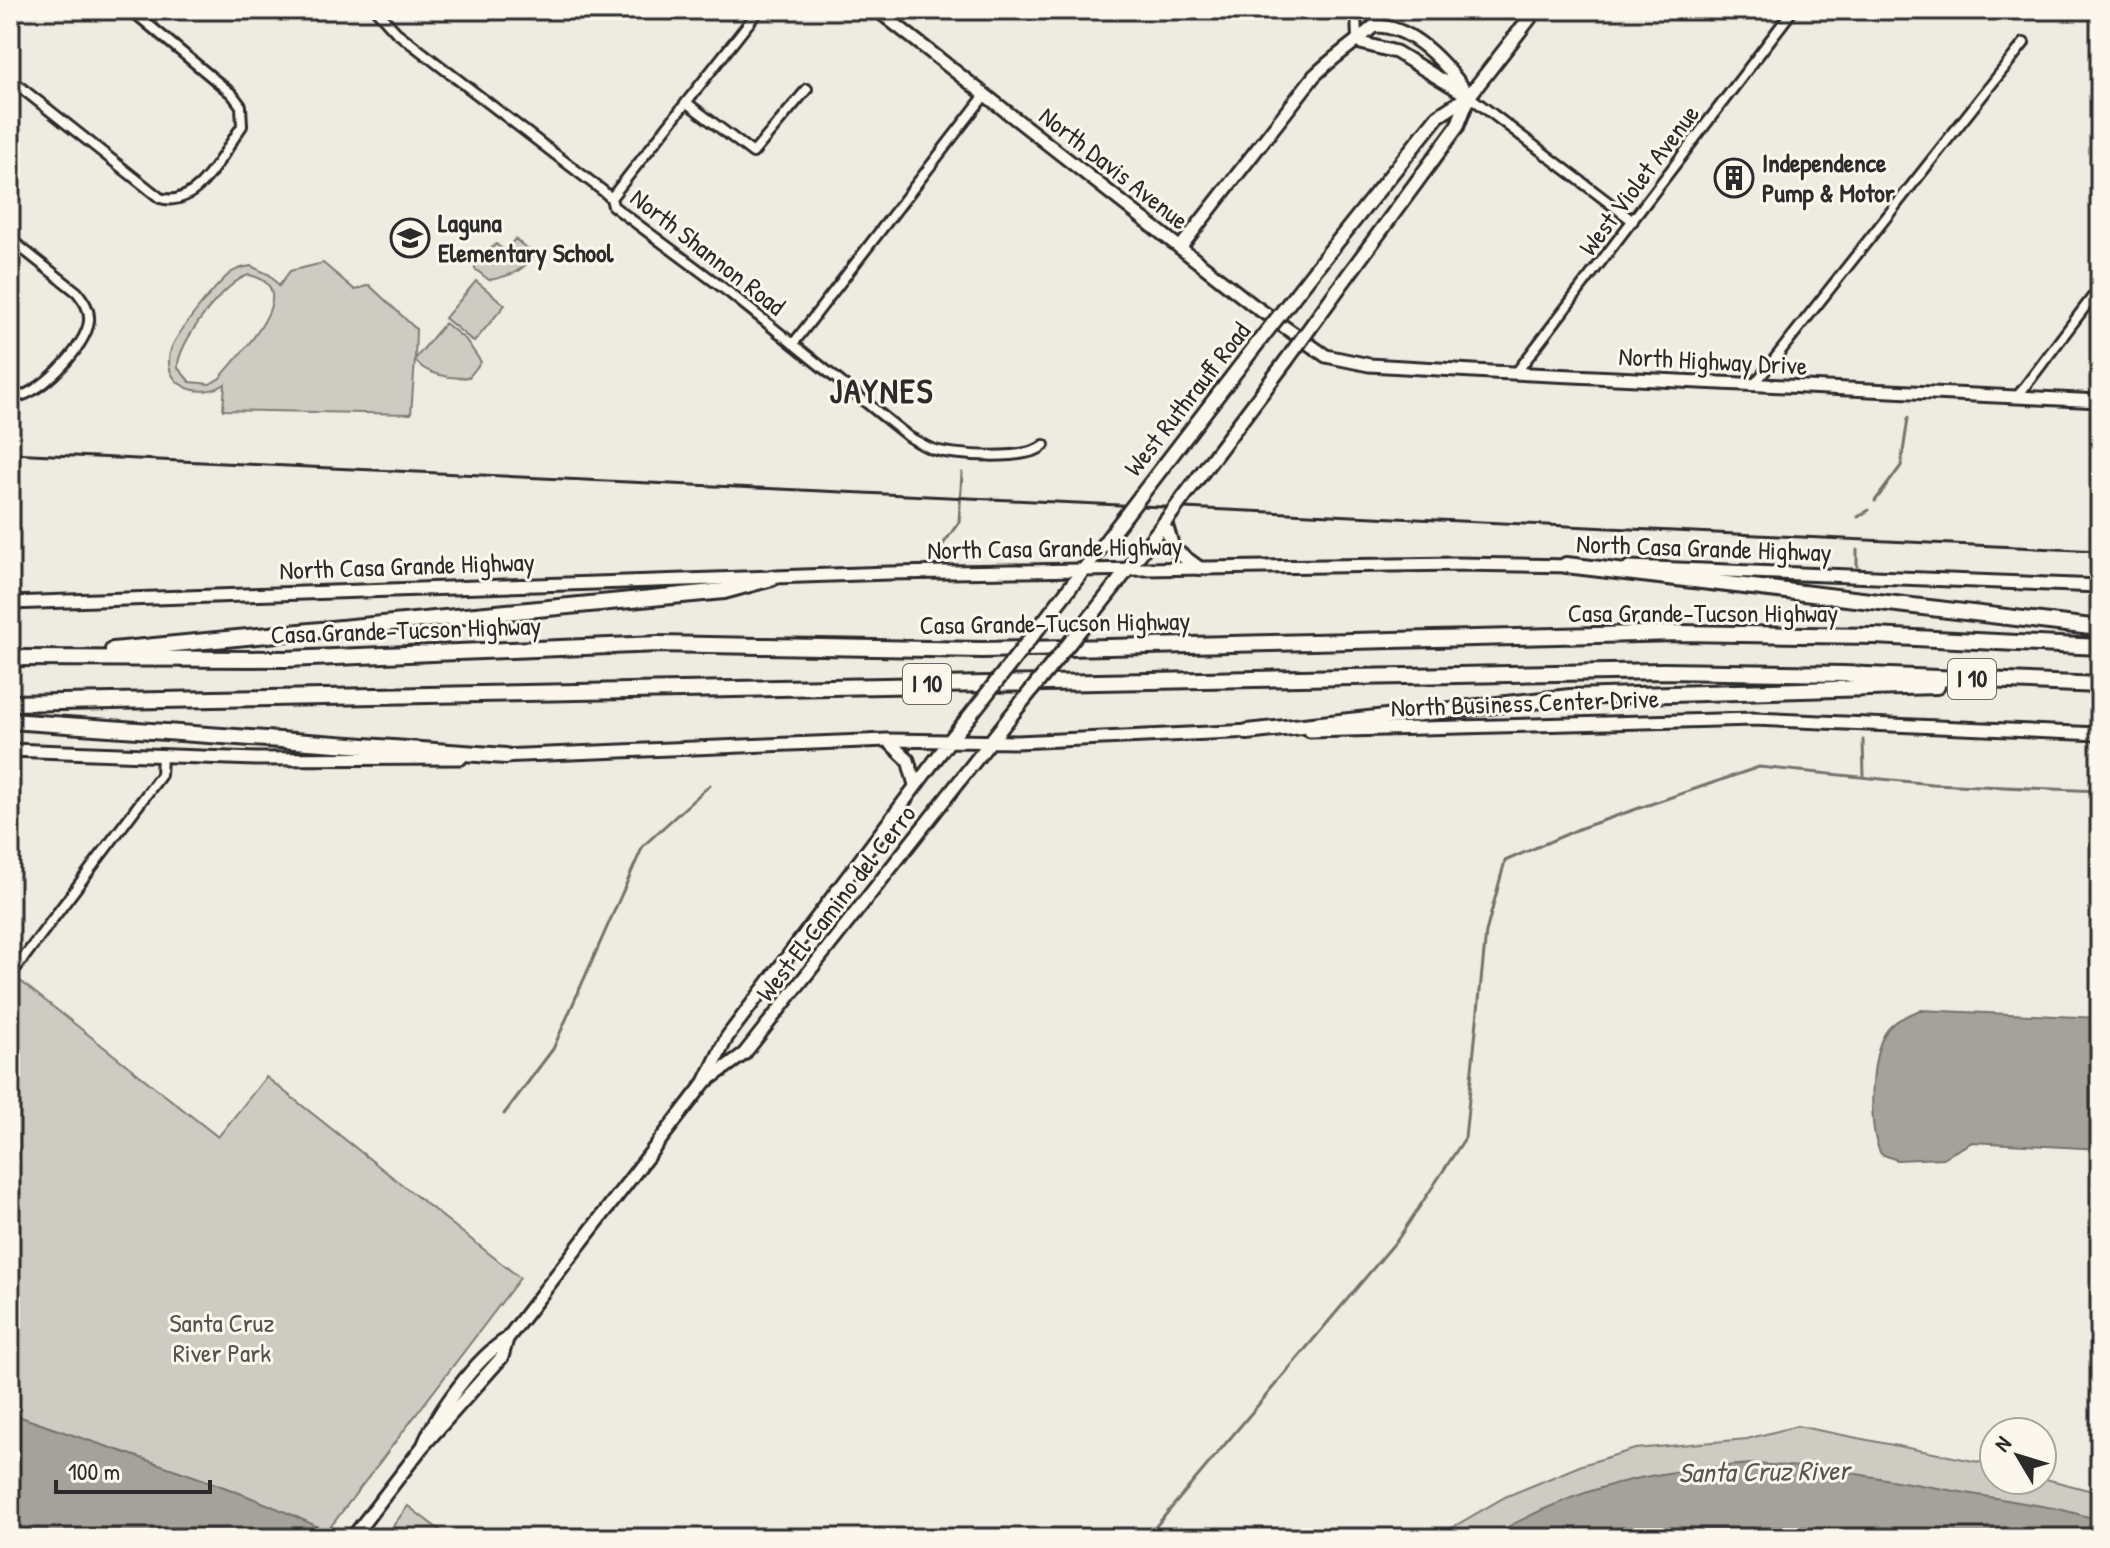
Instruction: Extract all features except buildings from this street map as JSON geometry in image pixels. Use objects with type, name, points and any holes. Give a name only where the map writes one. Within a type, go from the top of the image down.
[{"type":"highway","points":[[1566,565],[2100,628]]},
{"type":"highway","points":[[61,658],[724,591],[772,578]]},
{"type":"highway","name":"Casa Grande-Tucson Highway","points":[[10,658],[286,659],[658,644],[1010,650],[1679,633],[1874,636],[2100,647]]},
{"type":"highway","name":"I 10","points":[[10,703],[1663,671],[2100,685]]},
{"type":"highway","points":[[1247,732],[1570,697],[2041,682]]},
{"type":"highway","points":[[10,721],[506,756]]},
{"type":"main road","name":"North Davis Avenue","points":[[877,10],[1180,248],[1326,356]]},
{"type":"main road","name":"West Ruthrauff Road","points":[[991,741],[1163,529],[1457,127],[1469,96],[1536,10]]},
{"type":"main road","points":[[1180,248],[1314,76],[1337,52],[1357,42],[1374,26],[1399,31],[1449,67],[1469,96]]},
{"type":"main road","points":[[1357,42],[1396,52],[1469,96]]},
{"type":"main road","name":"West Ruthrauff Road","points":[[951,739],[1438,116],[1469,96]]},
{"type":"main road","name":"North Highway Drive","points":[[1326,356],[1369,365],[2100,401]]},
{"type":"main road","points":[[1163,529],[1173,549],[1199,568]]},
{"type":"main road","name":"North Casa Grande Highway","points":[[10,603],[302,591],[1084,570],[1566,565],[2100,586]]},
{"type":"main road","name":"North Business Center Drive","points":[[951,739],[991,741],[1754,719],[2100,734]]},
{"type":"main road","points":[[10,750],[406,761],[951,739]]},
{"type":"main road","name":"West El Camino del Cerro","points":[[356,1534],[423,1446],[432,1425],[467,1379],[492,1348],[507,1339],[705,1082],[727,1037],[951,739]]},
{"type":"main road","points":[[887,740],[908,760],[915,785]]},
{"type":"main road","name":"West El Camino del Cerro","points":[[705,1082],[744,1054],[991,741]]},
{"type":"street","points":[[10,79],[160,198],[173,202],[188,197],[242,126],[241,106],[232,94],[131,10]]},
{"type":"street","name":"North Shannon Road","points":[[376,10],[396,32],[611,198],[613,206],[909,437],[931,448],[954,454],[1022,454],[1038,451],[1044,445]]},
{"type":"street","points":[[611,198],[759,10]]},
{"type":"street","points":[[1356,10],[1357,42]]},
{"type":"street","name":"West Violet Avenue","points":[[1516,373],[1793,10]]},
{"type":"street","points":[[1753,386],[2024,43]]},
{"type":"street","points":[[687,103],[753,153],[807,89]]},
{"type":"street","points":[[793,344],[985,95]]},
{"type":"street","points":[[1469,96],[1633,221]]},
{"type":"street","points":[[10,239],[77,292],[85,301],[89,317],[84,334],[47,382],[23,398],[10,397]]},
{"type":"street","points":[[2017,397],[2100,287]]},
{"type":"street","points":[[10,976],[161,775],[162,756]]},
{"type":"green space","points":[[515,239],[535,255],[525,266],[510,275],[489,280],[475,269],[475,263],[496,244],[505,251]]},
{"type":"green space","points":[[323,263],[355,290],[369,285],[416,329],[415,359],[445,323],[466,340],[481,362],[469,377],[455,378],[425,369],[415,360],[411,414],[223,410],[225,384],[204,391],[194,390],[176,380],[169,362],[171,349],[196,310],[228,275],[251,266],[270,275],[279,286],[290,271]],"holes":[[[249,275],[265,282],[272,293],[270,307],[253,339],[220,378],[210,384],[190,382],[178,368],[180,357],[204,314],[239,279]]]},
{"type":"green space","points":[[476,281],[505,305],[474,342],[445,318]]},
{"type":"green space","name":"Santa Cruz River Park","points":[[19,980],[218,1137],[266,1077],[520,1278],[322,1538],[10,1538],[10,992]]},
{"type":"green space","points":[[1797,1426],[1978,1462],[1978,1496],[2058,1496],[2058,1482],[2100,1493],[2100,1538],[1434,1538],[1505,1497],[1582,1465],[1635,1449],[1747,1439]]},
{"type":"green space","points":[[408,1506],[450,1538],[384,1538]]},
{"type":"water","points":[[1920,1010],[2100,1018],[2100,1149],[1972,1142],[1943,1158],[1897,1160],[1881,1154],[1874,1129],[1872,1095],[1879,1047],[1891,1026]]},
{"type":"water","points":[[10,1413],[219,1485],[340,1538],[10,1538]]},
{"type":"water","name":"Santa Cruz River","points":[[1752,1464],[1822,1468],[2059,1509],[2100,1520],[2100,1538],[1784,1538],[1740,1530],[1690,1531],[1655,1538],[1488,1538],[1584,1493],[1647,1477]]},
{"type":"waterway","points":[[1875,501],[1901,466],[1908,418]]},
{"type":"waterway","points":[[939,550],[959,522],[962,473]]},
{"type":"waterway","points":[[1858,517],[1869,510]]},
{"type":"waterway","points":[[1857,550],[1857,566]]},
{"type":"waterway","points":[[1863,740],[1864,776]]},
{"type":"waterway","points":[[1146,1538],[1398,1239],[1465,1138],[1486,932],[1505,861],[1581,828],[1759,767],[1932,784],[2100,791]]},
{"type":"waterway","points":[[504,1114],[553,1049],[643,846],[710,785]]},
{"type":"railway","points":[[10,453],[2100,551]]},
{"type":"place","name":"Independence Pump & Motor","points":[[1734,178]]},
{"type":"place","name":"Laguna Elementary School","points":[[410,238]]},
{"type":"district","name":"JAYNES","points":[[882,391]]}]
